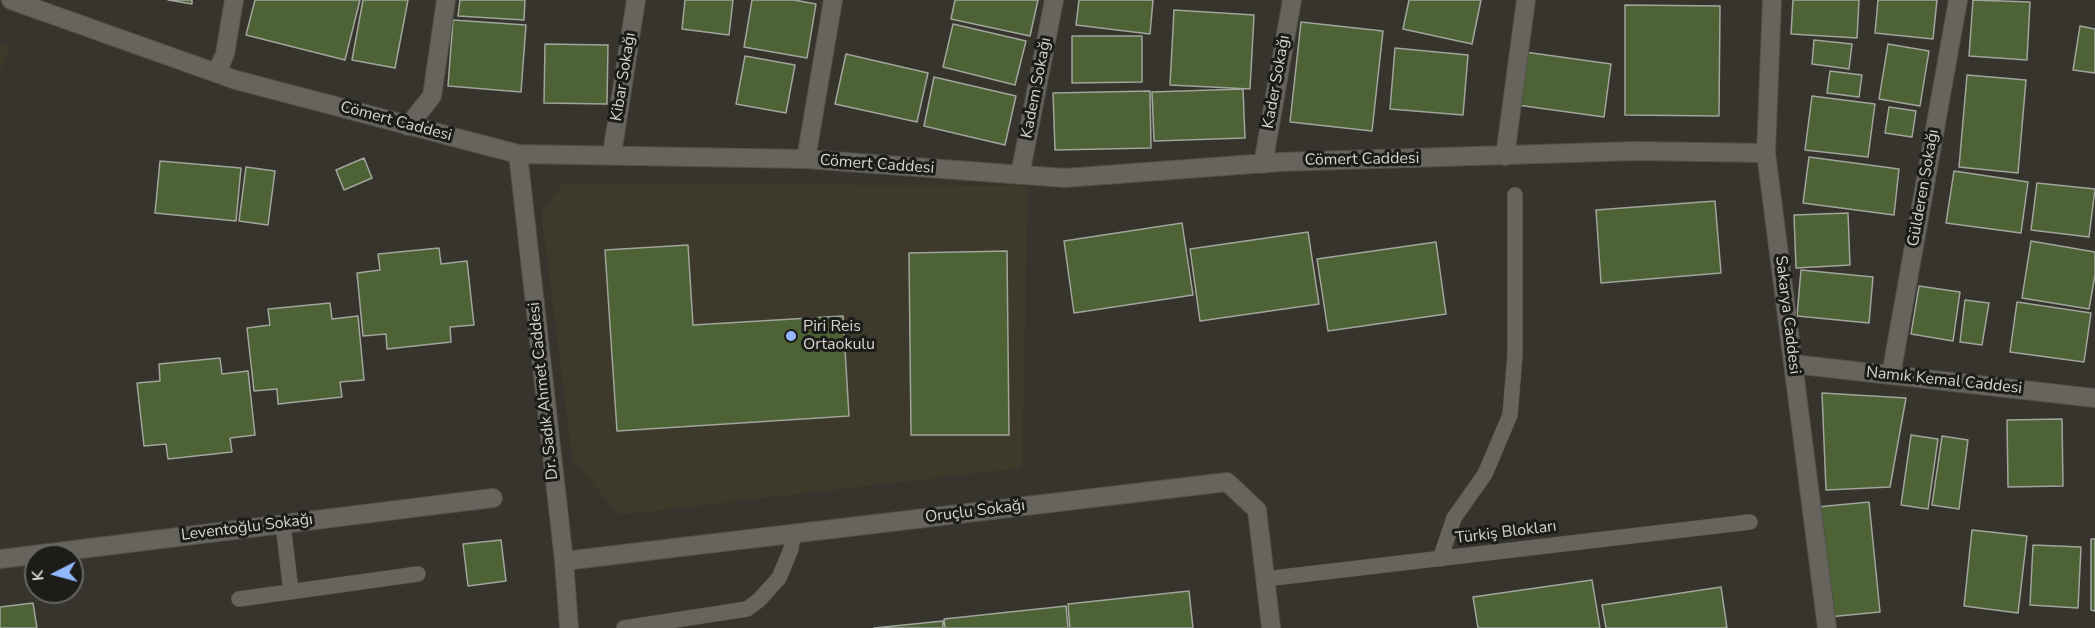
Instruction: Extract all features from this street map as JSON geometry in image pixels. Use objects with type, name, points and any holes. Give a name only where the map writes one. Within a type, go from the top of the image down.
[{"type":"street","points":[[217,72],[225,54],[234,0]]},
{"type":"street","points":[[408,126],[432,96],[446,0]]},
{"type":"street","name":"Kibar Sokağı","points":[[612,154],[636,0]]},
{"type":"street","points":[[806,159],[833,0]]},
{"type":"street","name":"Kadem Sokağı","points":[[1020,175],[1054,0]]},
{"type":"street","name":"Kader Sokağı","points":[[1263,164],[1292,0]]},
{"type":"street","points":[[1505,156],[1526,0]]},
{"type":"street","name":"Sakarya Caddesi","points":[[1772,0],[1766,153],[1827,628]]},
{"type":"street","name":"Gülderen Sokağı","points":[[1891,375],[1958,0]]},
{"type":"street","name":"Cömert Caddesi","points":[[19,1],[217,72],[408,126],[518,154],[806,159],[1065,178],[1263,164],[1636,152],[1766,153]]},
{"type":"street","name":"Dr. Sadık Ahmet Caddesi","points":[[518,154],[564,561],[569,628]]},
{"type":"street","name":"Namık Kemal Caddesi","points":[[1793,364],[2095,398]]},
{"type":"street","name":"Oruçlu Sokağı","points":[[564,561],[1227,482],[1257,510],[1271,628]]},
{"type":"street","name":"Leventoğlu Sokağı","points":[[0,559],[493,498]]},
{"type":"lane","points":[[1440,559],[1454,518],[1485,474],[1510,415],[1515,355],[1515,195]]},
{"type":"lane","name":"Türkiş Blokları","points":[[1265,579],[1750,522]]},
{"type":"lane","points":[[283,524],[291,592]]},
{"type":"lane","points":[[624,628],[747,609],[759,600],[779,578],[789,557],[793,534]]},
{"type":"lane","points":[[239,599],[418,574]]},
{"type":"shaded area","points":[[0,42],[11,47],[0,72]]},
{"type":"shaded area","name":"Piri Reis Ortaokulu","points":[[564,183],[1028,186],[1022,468],[619,515],[572,460],[541,212]]},
{"type":"building","points":[[168,0],[192,0],[192,4]]},
{"type":"building","points":[[255,0],[360,0],[345,60],[246,35]]},
{"type":"building","points":[[363,0],[408,0],[395,68],[352,60]]},
{"type":"building","points":[[460,0],[525,0],[524,20],[458,16]]},
{"type":"building","points":[[685,0],[733,0],[729,35],[682,29]]},
{"type":"building","points":[[752,0],[794,0],[816,4],[807,58],[744,47]]},
{"type":"building","points":[[955,0],[1038,0],[1030,36],[951,19]]},
{"type":"building","points":[[1079,0],[1153,0],[1150,34],[1076,25]]},
{"type":"building","points":[[1409,0],[1481,0],[1472,44],[1403,29]]},
{"type":"building","points":[[1793,0],[1859,0],[1857,38],[1791,34]]},
{"type":"building","points":[[1878,0],[1937,0],[1933,39],[1875,33]]},
{"type":"building","points":[[1973,0],[2030,2],[2027,60],[1969,56]]},
{"type":"building","points":[[1625,5],[1720,6],[1719,116],[1625,115]]},
{"type":"building","points":[[1174,10],[1254,15],[1250,89],[1170,85]]},
{"type":"building","points":[[453,20],[526,25],[521,92],[448,86]]},
{"type":"building","points":[[1301,22],[1383,31],[1372,131],[1290,122]]},
{"type":"building","points":[[953,24],[1026,41],[1015,85],[943,67]]},
{"type":"building","points":[[2080,26],[2095,29],[2095,73],[2073,70]]},
{"type":"building","points":[[1072,36],[1142,36],[1142,82],[1072,83]]},
{"type":"building","points":[[1814,40],[1852,44],[1849,69],[1812,64]]},
{"type":"building","points":[[545,44],[608,45],[607,104],[544,103]]},
{"type":"building","points":[[1888,44],[1929,51],[1920,106],[1879,99]]},
{"type":"building","points":[[1395,48],[1468,55],[1463,115],[1390,109]]},
{"type":"building","points":[[1525,52],[1611,64],[1604,117],[1517,105]]},
{"type":"building","points":[[846,54],[928,73],[917,122],[835,104]]},
{"type":"building","points":[[745,56],[795,65],[786,113],[736,104]]},
{"type":"building","points":[[1830,71],[1862,75],[1859,97],[1827,93]]},
{"type":"building","points":[[1967,75],[2026,80],[2018,173],[1959,167]]},
{"type":"building","points":[[934,77],[1016,96],[1005,145],[924,126]]},
{"type":"building","points":[[1243,89],[1245,138],[1154,141],[1152,92]]},
{"type":"building","points":[[1150,91],[1151,148],[1055,150],[1053,93]]},
{"type":"building","points":[[1812,96],[1875,104],[1868,157],[1805,150]]},
{"type":"building","points":[[1889,107],[1916,111],[1912,137],[1885,133]]},
{"type":"building","points":[[1809,157],[1899,169],[1894,215],[1803,203]]},
{"type":"building","points":[[364,158],[372,178],[344,190],[336,170]]},
{"type":"building","points":[[160,161],[241,168],[236,221],[155,213]]},
{"type":"building","points":[[246,167],[275,171],[268,225],[239,221]]},
{"type":"building","points":[[1954,171],[2028,182],[2021,233],[1946,223]]},
{"type":"building","points":[[2037,183],[2095,189],[2089,237],[2031,230]]},
{"type":"building","points":[[1715,201],[1721,273],[1601,283],[1596,210]]},
{"type":"building","points":[[1848,213],[1850,265],[1796,268],[1794,215]]},
{"type":"building","points":[[1182,223],[1193,295],[1074,313],[1064,241]]},
{"type":"building","points":[[1308,232],[1319,304],[1200,321],[1190,249]]},
{"type":"building","points":[[2031,241],[2095,252],[2095,275],[2089,309],[2022,298]]},
{"type":"building","points":[[1436,242],[1446,314],[1328,331],[1317,259]]},
{"type":"building","points":[[688,245],[693,325],[843,316],[849,416],[617,431],[605,250]]},
{"type":"building","points":[[439,248],[441,264],[467,261],[474,325],[450,327],[451,342],[387,349],[386,334],[363,336],[357,273],[380,270],[378,254]]},
{"type":"building","points":[[1007,251],[1009,435],[911,435],[909,253]]},
{"type":"building","points":[[1801,270],[1873,277],[1869,323],[1797,316]]},
{"type":"building","points":[[1919,286],[1960,292],[1953,341],[1911,334]]},
{"type":"building","points":[[1965,300],[1989,303],[1982,345],[1960,342]]},
{"type":"building","points":[[2017,302],[2091,313],[2084,362],[2010,352]]},
{"type":"building","points":[[330,303],[332,319],[358,316],[364,380],[340,382],[342,397],[278,404],[277,389],[254,391],[247,328],[270,325],[268,309]]},
{"type":"building","points":[[220,358],[222,374],[248,371],[255,435],[230,438],[232,452],[168,459],[166,444],[144,446],[137,383],[160,381],[159,364]]},
{"type":"building","points":[[1822,393],[1906,398],[1890,487],[1826,490]]},
{"type":"building","points":[[2062,419],[2063,486],[2008,487],[2007,420]]},
{"type":"building","points":[[1911,435],[1938,439],[1928,509],[1901,505]]},
{"type":"building","points":[[1942,436],[1968,440],[1959,509],[1932,505]]},
{"type":"building","points":[[1869,502],[1880,612],[1828,617],[1817,507]]},
{"type":"building","points":[[1972,530],[2027,536],[2018,613],[1964,606]]},
{"type":"building","points":[[2091,539],[2095,539],[2095,611],[2091,610]]},
{"type":"building","points":[[501,540],[506,581],[468,586],[463,544]]},
{"type":"building","points":[[2033,545],[2081,547],[2078,608],[2030,605]]},
{"type":"building","points":[[1592,580],[1600,628],[1478,628],[1473,597]]},
{"type":"building","points":[[1721,587],[1727,628],[1606,628],[1602,605]]},
{"type":"building","points":[[1189,591],[1193,628],[1070,628],[1068,604]]},
{"type":"building","points":[[33,604],[37,628],[0,628],[0,607]]},
{"type":"building","points":[[1066,606],[1068,628],[945,628],[944,619]]},
{"type":"building","points":[[943,621],[943,628],[874,628]]},
{"type":"place","name":"Piri Reis Ortaokulu","points":[[791,336]]}]
